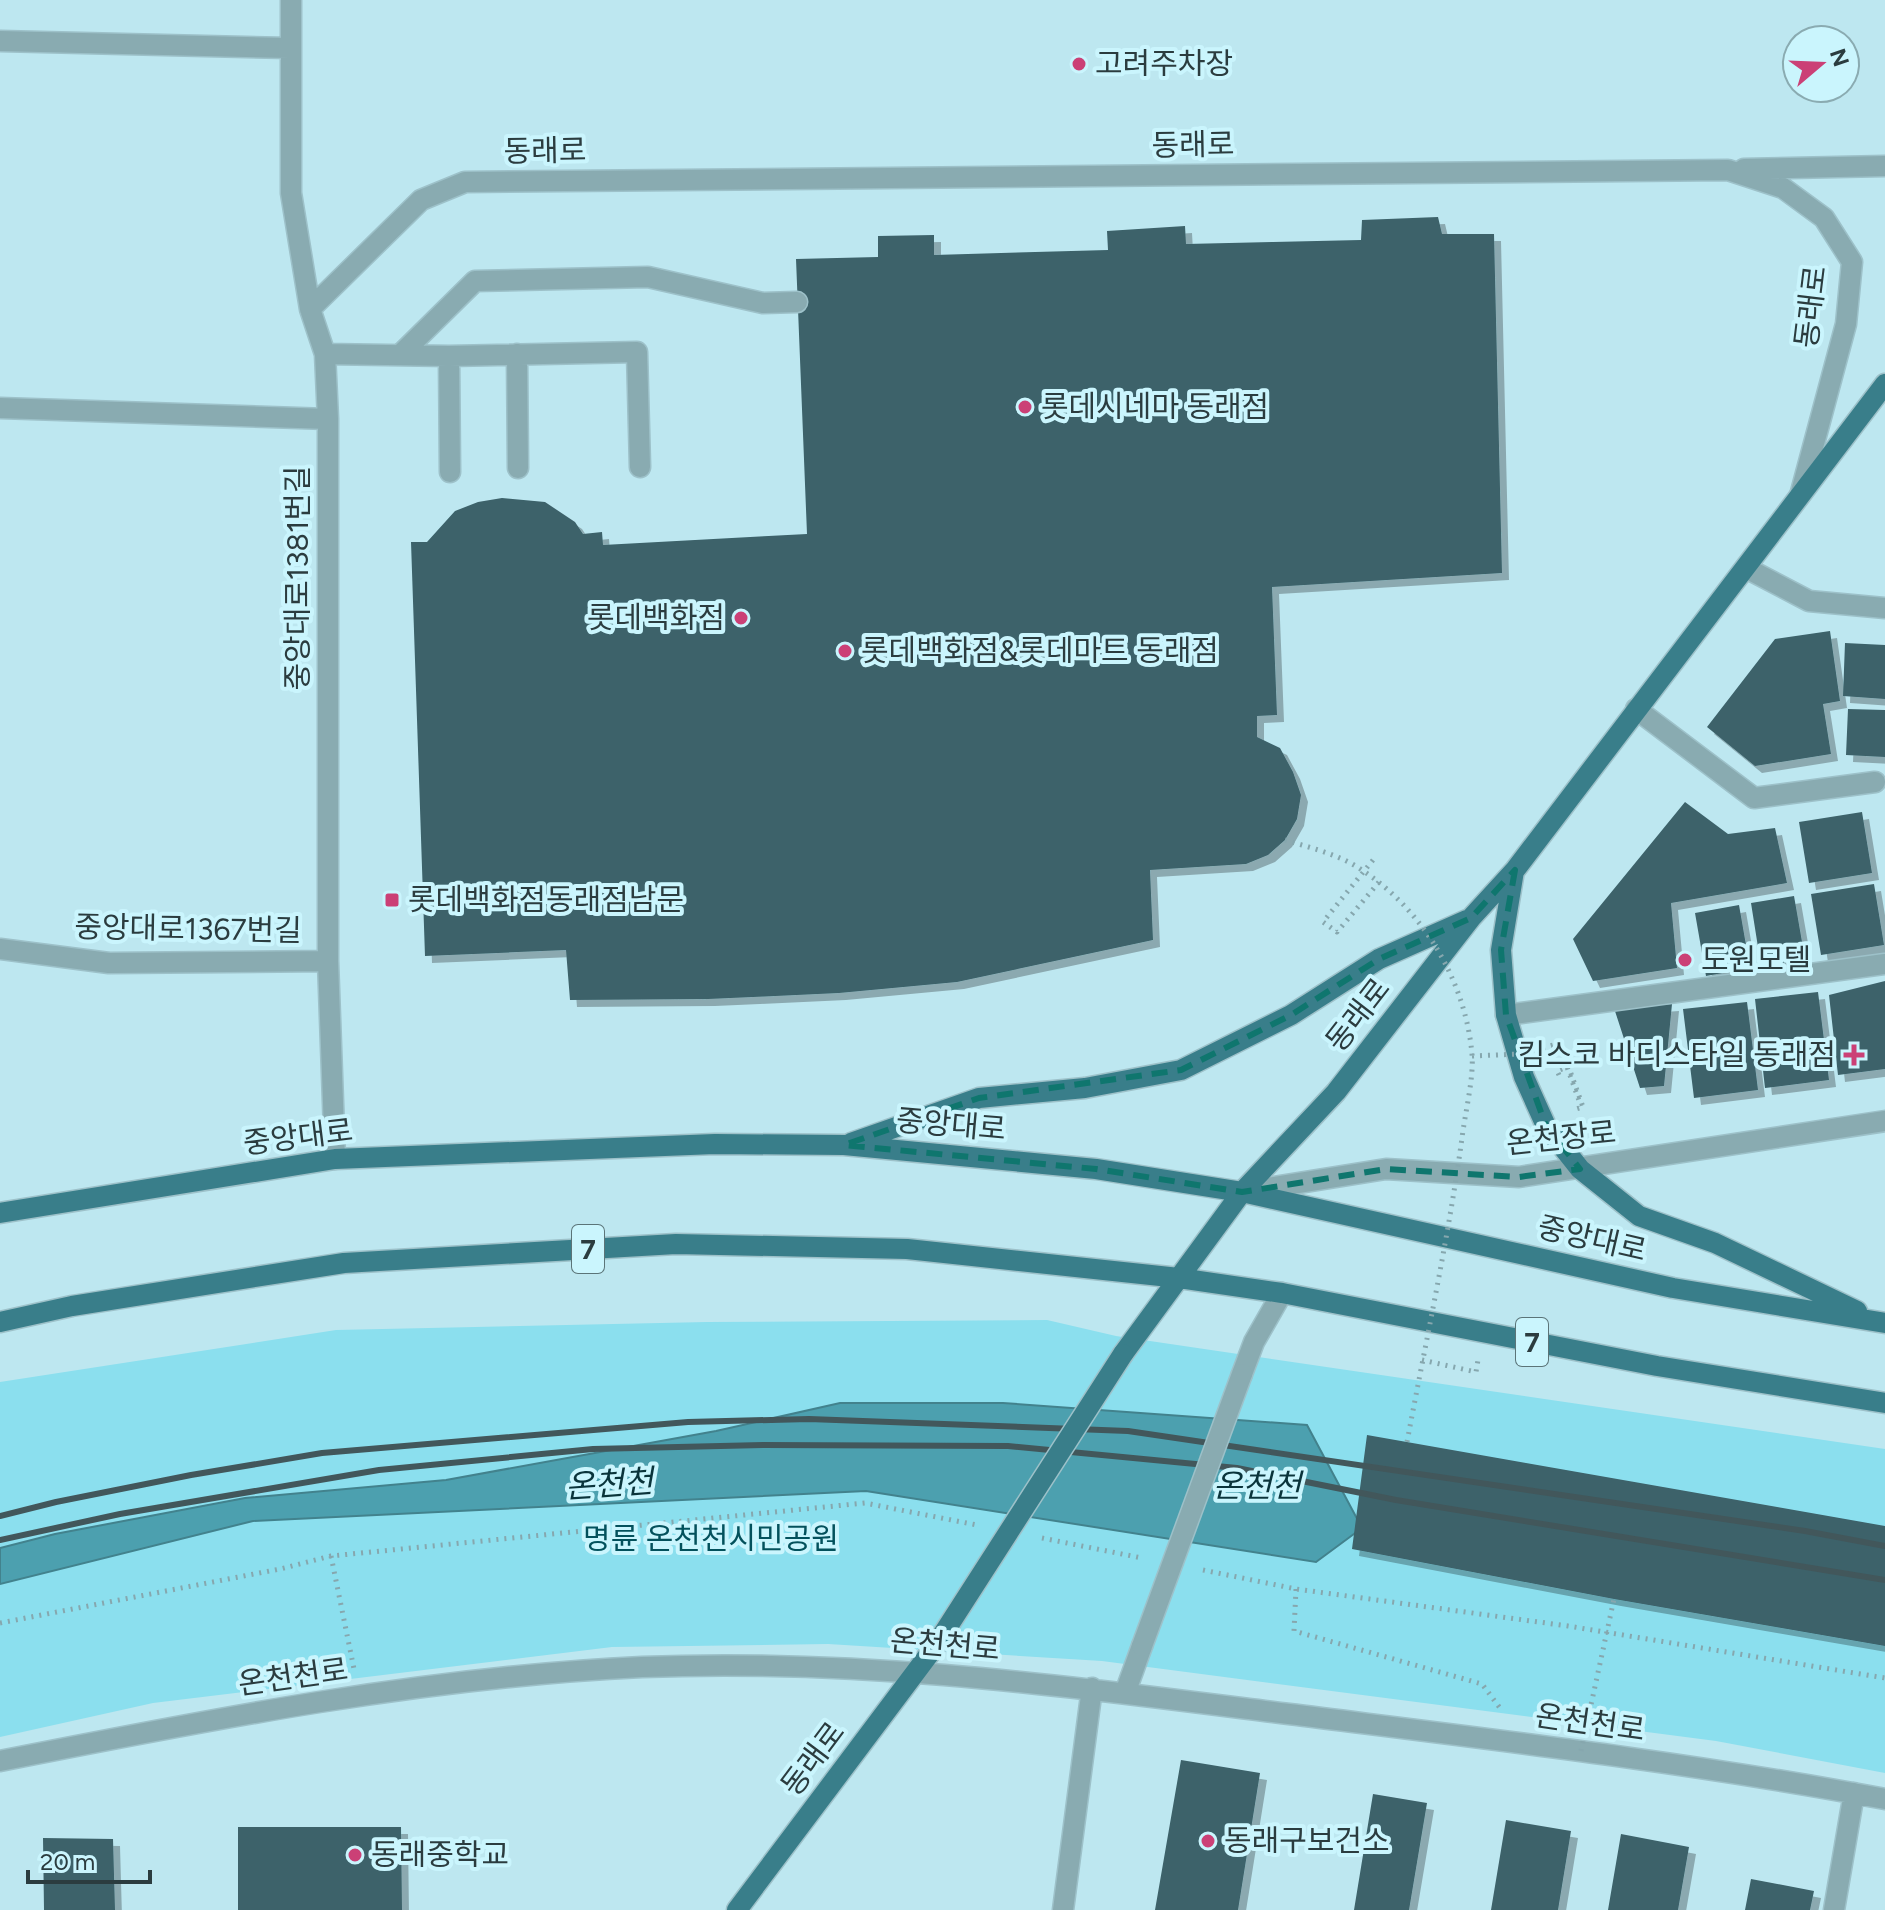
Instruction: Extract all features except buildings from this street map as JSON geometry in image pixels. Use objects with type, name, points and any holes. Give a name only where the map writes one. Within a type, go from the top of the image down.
[{"type":"main road","name":"동래로","points":[[737,1910],[936,1645],[1123,1354],[1242,1192],[1336,1092],[1471,918],[1515,870],[1885,384]]},
{"type":"main road","points":[[1515,870],[1501,950],[1506,1015],[1524,1077],[1546,1126],[1580,1169],[1639,1216],[1715,1243],[1882,1322]]},
{"type":"main road","points":[[844,1145],[979,1098],[1085,1088],[1181,1070],[1291,1015],[1379,959],[1471,918]]},
{"type":"main road","name":"중앙대로","points":[[0,1213],[335,1159],[715,1144],[844,1145],[1096,1169],[1242,1192],[1673,1288],[1882,1322]]},
{"type":"main road","name":"7","points":[[0,1322],[72,1306],[344,1263],[676,1244],[907,1249],[1179,1278],[1282,1293],[1657,1366],[1885,1403]]},
{"type":"street","name":"중앙대로1381번길","points":[[291,0],[291,193],[310,309],[325,354],[328,419],[328,961],[335,1159]]},
{"type":"street","points":[[0,41],[289,48]]},
{"type":"street","points":[[1728,170],[1885,166]]},
{"type":"street","name":"동래로","points":[[310,309],[421,200],[465,182],[1728,170],[1783,188],[1824,218],[1852,262],[1846,324],[1801,492]]},
{"type":"street","points":[[400,355],[475,281],[648,277],[763,303],[797,302]]},
{"type":"street","points":[[325,354],[449,356],[637,352],[640,467]]},
{"type":"street","points":[[517,354],[518,468]]},
{"type":"street","points":[[449,356],[450,472]]},
{"type":"street","points":[[0,408],[328,419]]},
{"type":"street","points":[[1746,568],[1809,601],[1885,608]]},
{"type":"street","points":[[1636,709],[1754,798],[1875,782]]},
{"type":"street","name":"중앙대로1367번길","points":[[0,949],[109,963],[328,961]]},
{"type":"street","points":[[1506,1015],[1885,964]]},
{"type":"street","name":"온천장로","points":[[1242,1192],[1386,1169],[1519,1177],[1885,1121]]},
{"type":"street","points":[[1125,1693],[1254,1342],[1282,1293]]},
{"type":"street","name":"온천천로","points":[[0,1761],[202,1721],[454,1682],[643,1667],[833,1666],[1092,1688],[1581,1751],[1885,1799]]},
{"type":"street","points":[[1063,1910],[1092,1688]]},
{"type":"street","points":[[1834,1910],[1854,1793]]},
{"type":"path","points":[[1285,840],[1317,849],[1351,864],[1379,882],[1401,902],[1446,962],[1463,1006],[1472,1056],[1451,1218],[1407,1442]]},
{"type":"path","points":[[1373,860],[1323,922],[1337,932],[1379,882]]},
{"type":"path","points":[[1472,1056],[1521,1054],[1560,1043],[1583,1107],[1573,1110],[1568,1097]]},
{"type":"path","points":[[1562,1084],[1557,1071],[1567,1067],[1581,1106]]},
{"type":"path","points":[[331,1556],[360,1698]]},
{"type":"path","points":[[1296,1589],[1294,1631],[1482,1684],[1527,1744]]},
{"type":"path","points":[[1581,1751],[1614,1599]]},
{"type":"highlighted area","points":[[1515,870],[1501,950],[1506,1015],[1546,1126],[1580,1169],[1519,1177],[1386,1169],[1242,1192],[1096,1169],[844,1145],[979,1098],[1181,1070],[1291,1015],[1379,959],[1471,918]]},
{"type":"green space","name":"명륜 온천천시민공원","points":[[1047,1320],[1116,1336],[1885,1449],[1885,1773],[1716,1741],[1102,1661],[828,1644],[612,1647],[153,1703],[0,1737],[0,1382],[336,1330],[707,1322]]},
{"type":"water","name":"온천천","points":[[840,1403],[1003,1403],[1307,1425],[1362,1528],[1316,1562],[866,1491],[253,1521],[0,1584],[0,1548],[55,1534],[245,1498],[446,1480],[716,1431]]},
{"type":"railway","points":[[0,1516],[191,1475],[322,1453],[688,1422],[809,1419],[1128,1431],[1805,1531],[1885,1546]]},
{"type":"railway","points":[[0,1540],[120,1514],[379,1470],[593,1449],[763,1445],[1008,1446],[1237,1468],[1396,1500],[1885,1580]]},
{"type":"place","name":"고려주차장","points":[[1079,64]]},
{"type":"place","name":"롯데시네마 동래점","points":[[1025,407]]},
{"type":"place","name":"롯데백화점","points":[[741,618]]},
{"type":"place","name":"롯데백화점&롯데마트 동래점","points":[[845,651]]},
{"type":"place","name":"롯데백화점동래점남문","points":[[392,900]]},
{"type":"place","name":"도원모텔","points":[[1685,960]]},
{"type":"place","name":"킴스코 바디스타일 동래점","points":[[1854,1055]]},
{"type":"place","name":"동래구보건소","points":[[1208,1841]]},
{"type":"place","name":"동래중학교","points":[[355,1855]]}]
